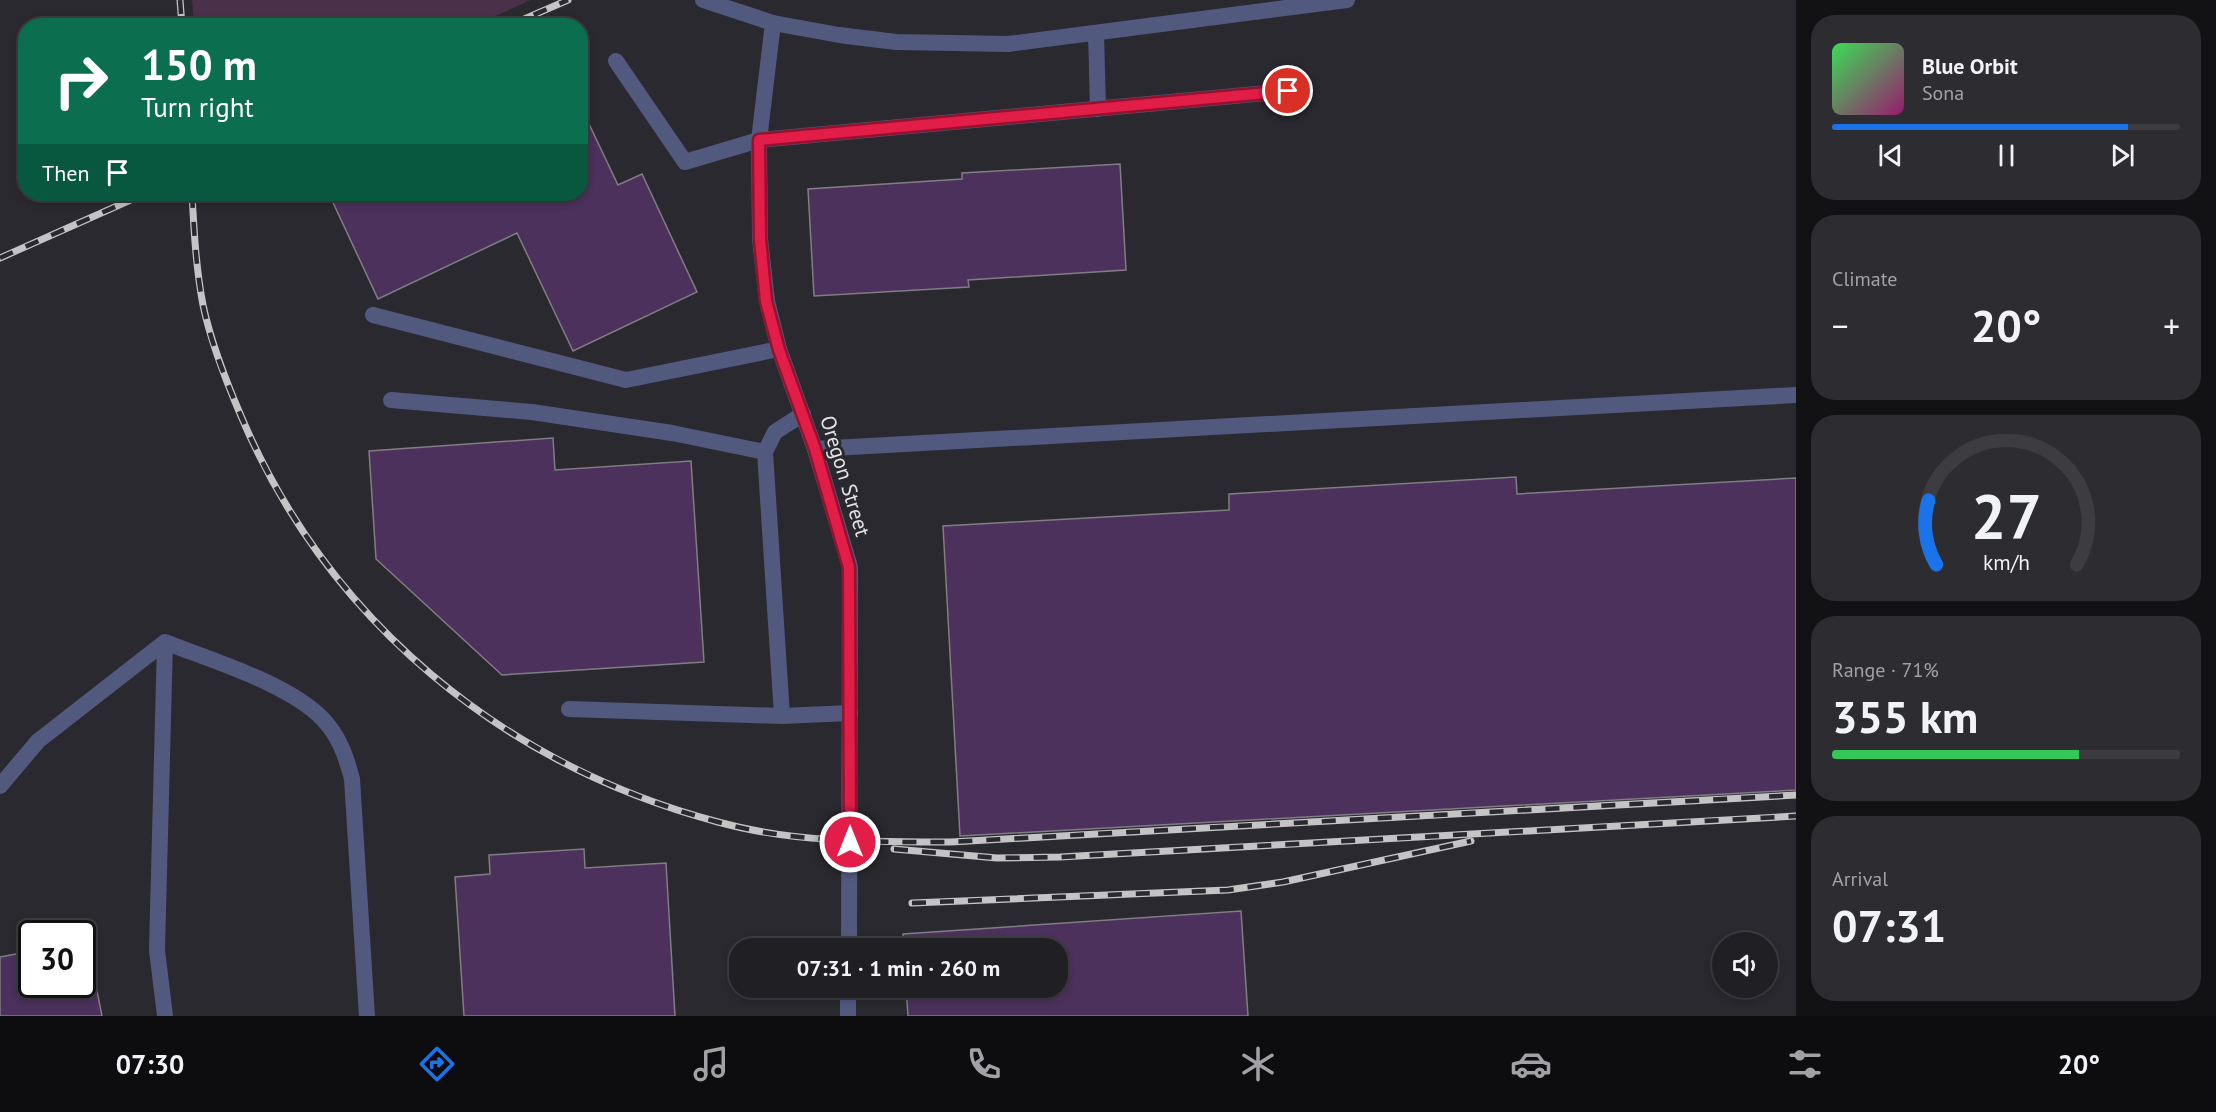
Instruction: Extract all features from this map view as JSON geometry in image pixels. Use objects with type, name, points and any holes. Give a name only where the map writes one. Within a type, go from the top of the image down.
[{"type":"street","points":[[703,0],[773,23],[896,42],[1008,44],[1347,0]]},
{"type":"street","name":"Oregon Street","points":[[773,23],[759,140],[760,239],[766,301],[779,350],[815,449],[849,567],[849,938]]},
{"type":"street","points":[[1096,33],[1098,109]]},
{"type":"street","points":[[616,61],[685,162],[759,140],[1288,91]]},
{"type":"street","points":[[373,315],[626,380],[779,350]]},
{"type":"street","points":[[815,449],[1796,395]]},
{"type":"street","points":[[391,399],[532,412],[672,433],[765,452]]},
{"type":"street","points":[[782,716],[765,452],[775,432],[803,414]]},
{"type":"street","points":[[0,786],[38,741],[165,642]]},
{"type":"street","points":[[165,642],[157,950],[165,1016]]},
{"type":"street","points":[[165,642],[286,691],[327,723],[339,741],[352,779],[367,1016]]},
{"type":"street","points":[[569,710],[782,716],[850,713]]},
{"type":"street","points":[[848,998],[848,1016]]},
{"type":"shaded area","points":[[192,0],[531,0],[491,18],[193,18]]},
{"type":"building","points":[[588,122],[618,185],[642,174],[697,292],[573,351],[517,233],[378,299],[332,201],[588,201]]},
{"type":"building","points":[[1120,164],[1126,270],[968,280],[969,287],[814,296],[808,189],[962,179],[962,173]]},
{"type":"building","points":[[553,438],[555,470],[691,461],[704,662],[502,675],[376,559],[369,451]]},
{"type":"building","points":[[1516,477],[1517,494],[1796,478],[1796,790],[960,836],[943,526],[1229,510],[1229,494]]},
{"type":"building","points":[[584,849],[585,868],[666,863],[675,1016],[464,1016],[455,877],[490,874],[489,855]]},
{"type":"building","points":[[1241,911],[1248,1016],[908,1016],[907,998],[1068,998],[1068,938],[903,938],[903,934]]},
{"type":"building","points":[[18,954],[18,998],[96,998],[96,986],[102,1016],[0,1016],[0,957]]},
{"type":"railway","points":[[180,0],[181,18]]},
{"type":"railway","points":[[526,18],[568,0]]},
{"type":"railway","points":[[0,258],[128,201]]},
{"type":"railway","points":[[192,201],[201,291],[206,319],[219,362],[241,416],[278,490],[322,558],[374,620],[432,675],[496,723],[565,763],[640,797],[718,822],[776,834],[834,840],[951,842],[1796,795]]},
{"type":"railway","points":[[894,849],[997,858],[1060,857],[1796,816]]},
{"type":"railway","points":[[912,903],[1228,890],[1283,882],[1471,841]]},
{"type":"route","points":[[850,842],[849,567],[815,449],[779,350],[766,301],[760,239],[759,140],[1288,91]]}]
